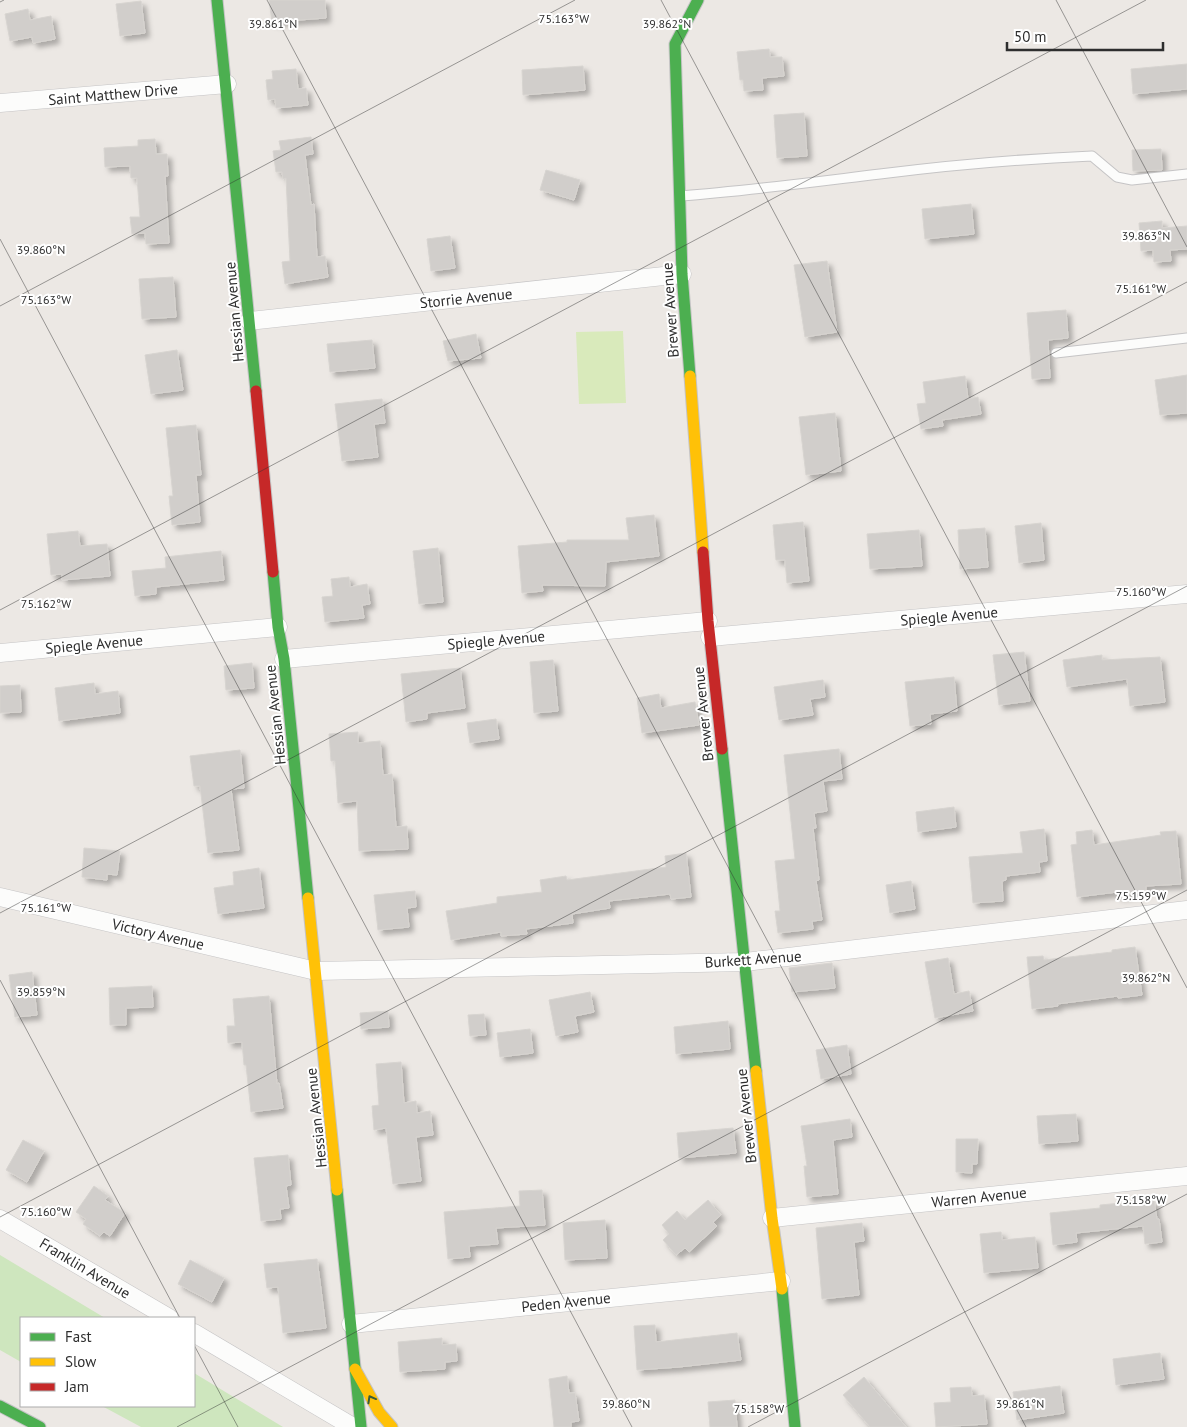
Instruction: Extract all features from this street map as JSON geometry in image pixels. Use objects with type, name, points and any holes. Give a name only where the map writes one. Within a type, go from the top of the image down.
[{"type":"main road","name":"Hessian Avenue","points":[[217,0],[250,321],[278,627],[284,659],[361,1427]]},
{"type":"main road","name":"Brewer Avenue","points":[[698,0],[675,44],[682,274],[709,629],[772,1218],[781,1281],[795,1427]]},
{"type":"main road","points":[[355,1369],[378,1412],[392,1427]]},
{"type":"main road","points":[[0,1406],[40,1427]]},
{"type":"street","name":"Saint Matthew Drive","points":[[0,103],[226,84]]},
{"type":"street","name":"Storrie Avenue","points":[[250,321],[682,274]]},
{"type":"street","name":"Spiegle Avenue","points":[[284,659],[1187,594]]},
{"type":"street","name":"Spiegle Avenue","points":[[0,653],[278,627]]},
{"type":"street","name":"Victory Avenue","points":[[0,897],[316,971]]},
{"type":"street","name":"Burkett Avenue","points":[[316,971],[745,962],[1187,910]]},
{"type":"street","name":"Warren Avenue","points":[[772,1218],[1187,1176]]},
{"type":"street","name":"Franklin Avenue","points":[[0,1219],[167,1317]]},
{"type":"street","name":"Peden Avenue","points":[[351,1324],[781,1281]]},
{"type":"street","points":[[195,1334],[354,1427]]},
{"type":"lane","points":[[680,196],[738,192],[881,174],[1037,159],[1092,156],[1117,177],[1132,180],[1187,174]]},
{"type":"lane","points":[[1056,353],[1187,338]]},
{"type":"green space","points":[[623,331],[626,403],[579,404],[576,332]]},
{"type":"green space","points":[[0,1255],[103,1317],[20,1317],[20,1361],[0,1350]]},
{"type":"green space","points":[[195,1374],[283,1427],[141,1427],[104,1407],[195,1407]]},
{"type":"building","points":[[269,0],[325,0],[326,18],[272,22]]},
{"type":"building","points":[[141,1],[145,33],[120,36],[116,4]]},
{"type":"building","points":[[28,9],[30,20],[51,16],[55,39],[33,43],[32,37],[10,41],[5,14]]},
{"type":"building","points":[[769,49],[770,57],[782,57],[784,76],[762,78],[763,90],[744,91],[743,80],[740,80],[737,52]]},
{"type":"building","points":[[1187,64],[1187,89],[1133,94],[1131,69]]},
{"type":"building","points":[[583,66],[585,90],[523,95],[522,70]]},
{"type":"building","points":[[296,69],[298,89],[306,88],[308,105],[276,108],[275,99],[268,100],[266,80],[273,79],[272,71]]},
{"type":"building","points":[[804,113],[807,156],[777,158],[774,115]]},
{"type":"building","points":[[311,137],[313,154],[305,155],[311,205],[314,204],[317,257],[325,256],[328,277],[285,284],[282,262],[290,261],[286,178],[283,179],[282,172],[276,172],[273,151],[281,150],[279,141]]},
{"type":"building","points":[[155,139],[156,154],[167,154],[168,176],[165,176],[169,243],[146,244],[145,233],[132,234],[130,217],[140,217],[137,178],[131,178],[130,166],[105,167],[104,148],[138,146],[138,140]]},
{"type":"building","points":[[1161,149],[1162,170],[1133,171],[1132,150]]},
{"type":"building","points":[[546,170],[580,180],[574,200],[540,190]]},
{"type":"building","points":[[971,204],[974,234],[925,239],[922,209]]},
{"type":"building","points":[[1162,221],[1162,228],[1187,226],[1187,249],[1170,250],[1171,261],[1154,262],[1153,250],[1141,251],[1139,223]]},
{"type":"building","points":[[450,236],[455,268],[431,271],[427,239]]},
{"type":"building","points":[[827,261],[837,332],[805,337],[794,265]]},
{"type":"building","points":[[173,277],[176,317],[142,319],[139,279]]},
{"type":"building","points":[[1066,310],[1068,338],[1048,340],[1050,378],[1032,379],[1027,313]]},
{"type":"building","points":[[476,334],[481,358],[448,361],[443,341]]},
{"type":"building","points":[[372,340],[375,368],[330,372],[327,344]]},
{"type":"building","points":[[177,350],[183,390],[151,394],[145,355]]},
{"type":"building","points":[[1187,375],[1187,413],[1160,415],[1155,380]]},
{"type":"building","points":[[965,376],[968,399],[978,397],[981,414],[942,420],[943,426],[921,429],[917,404],[926,403],[923,382]]},
{"type":"building","points":[[382,399],[385,423],[374,424],[378,457],[342,461],[335,404]]},
{"type":"building","points":[[835,413],[841,471],[806,475],[799,417]]},
{"type":"building","points":[[196,425],[201,475],[196,475],[200,522],[172,525],[169,496],[173,496],[166,428]]},
{"type":"building","points":[[654,515],[659,556],[606,562],[605,586],[542,585],[543,591],[522,593],[518,546],[567,542],[567,540],[629,540],[626,518]]},
{"type":"building","points":[[803,522],[809,581],[787,583],[785,560],[776,560],[773,525]]},
{"type":"building","points":[[1041,523],[1044,560],[1019,563],[1015,526]]},
{"type":"building","points":[[985,528],[988,567],[960,569],[958,530]]},
{"type":"building","points":[[919,530],[922,566],[870,569],[867,534]]},
{"type":"building","points":[[78,531],[80,546],[107,544],[110,576],[62,580],[62,574],[51,575],[47,534]]},
{"type":"building","points":[[438,548],[443,602],[419,604],[413,551]]},
{"type":"building","points":[[221,551],[224,580],[156,587],[156,594],[135,596],[132,571],[166,568],[165,557]]},
{"type":"building","points":[[349,577],[350,587],[367,584],[370,604],[362,605],[364,618],[325,622],[322,597],[333,596],[331,579]]},
{"type":"building","points":[[1024,652],[1030,701],[999,705],[993,655]]},
{"type":"building","points":[[1102,655],[1102,660],[1160,657],[1165,702],[1130,706],[1127,679],[1067,687],[1063,660]]},
{"type":"building","points":[[553,660],[558,711],[534,713],[530,662]]},
{"type":"building","points":[[252,663],[254,688],[226,690],[224,666]]},
{"type":"building","points":[[460,668],[465,708],[427,713],[427,719],[406,722],[401,674]]},
{"type":"building","points":[[954,677],[957,711],[930,714],[931,724],[910,726],[905,682]]},
{"type":"building","points":[[823,680],[825,697],[810,699],[813,715],[779,720],[774,687]]},
{"type":"building","points":[[94,683],[95,694],[118,691],[120,713],[59,721],[55,688]]},
{"type":"building","points":[[20,685],[21,712],[0,713],[0,686]]},
{"type":"building","points":[[659,694],[661,708],[695,702],[699,725],[642,733],[637,698]]},
{"type":"building","points":[[496,719],[499,739],[470,743],[467,723]]},
{"type":"building","points":[[358,732],[358,743],[380,741],[383,775],[392,774],[396,827],[407,826],[408,849],[359,851],[357,801],[338,803],[335,761],[331,761],[329,734]]},
{"type":"building","points":[[839,749],[842,779],[823,781],[827,811],[814,813],[816,828],[813,828],[819,880],[816,881],[822,920],[812,921],[813,929],[778,933],[775,911],[780,911],[775,861],[795,859],[784,755]]},
{"type":"building","points":[[240,750],[244,788],[231,789],[239,850],[208,853],[200,786],[194,786],[190,756]]},
{"type":"building","points":[[954,807],[956,827],[918,832],[916,812]]},
{"type":"building","points":[[1044,829],[1047,861],[1039,862],[1040,872],[1006,876],[1006,880],[1002,881],[1003,901],[973,903],[969,857],[1023,853],[1020,832]]},
{"type":"building","points":[[1092,830],[1094,845],[1161,835],[1160,832],[1176,831],[1181,884],[1146,886],[1146,892],[1118,896],[1117,892],[1077,897],[1071,845],[1077,844],[1076,832]]},
{"type":"building","points":[[84,848],[120,851],[117,875],[107,874],[107,880],[82,877]]},
{"type":"building","points":[[686,853],[691,897],[671,899],[670,894],[609,901],[610,908],[572,914],[573,923],[526,929],[527,934],[501,936],[501,932],[451,940],[446,911],[497,903],[497,897],[542,892],[540,880],[566,876],[567,880],[666,867],[665,856]]},
{"type":"building","points":[[259,868],[264,908],[218,914],[214,888],[234,885],[233,872]]},
{"type":"building","points":[[911,881],[915,909],[890,913],[886,885]]},
{"type":"building","points":[[415,891],[416,907],[407,908],[409,927],[378,930],[374,895]]},
{"type":"building","points":[[1135,947],[1142,995],[1118,998],[1118,996],[1032,1009],[1027,957],[1043,956],[1044,960],[1112,952],[1112,950]]},
{"type":"building","points":[[948,958],[954,994],[969,991],[973,1011],[935,1018],[925,962]]},
{"type":"building","points":[[832,963],[835,988],[792,992],[789,968]]},
{"type":"building","points":[[32,972],[37,1015],[15,1017],[9,975]]},
{"type":"building","points":[[152,986],[153,1007],[126,1008],[126,1025],[110,1025],[109,988]]},
{"type":"building","points":[[590,992],[594,1012],[575,1016],[578,1032],[556,1036],[549,1000]]},
{"type":"building","points":[[269,996],[277,1084],[279,1083],[283,1108],[251,1112],[242,1042],[228,1043],[227,1026],[235,1026],[233,999]]},
{"type":"building","points":[[388,1011],[389,1027],[361,1029],[360,1013]]},
{"type":"building","points":[[484,1014],[486,1035],[470,1036],[468,1015]]},
{"type":"building","points":[[728,1021],[730,1049],[676,1054],[674,1027]]},
{"type":"building","points":[[530,1029],[533,1053],[500,1057],[497,1033]]},
{"type":"building","points":[[847,1045],[851,1074],[821,1079],[816,1050]]},
{"type":"building","points":[[401,1062],[404,1103],[416,1101],[417,1113],[430,1111],[433,1135],[416,1137],[421,1181],[393,1184],[386,1128],[374,1130],[372,1106],[379,1105],[376,1064]]},
{"type":"building","points":[[1076,1114],[1078,1141],[1039,1144],[1037,1116]]},
{"type":"building","points":[[850,1119],[852,1137],[833,1140],[838,1194],[807,1197],[804,1166],[807,1166],[801,1126]]},
{"type":"building","points":[[733,1128],[736,1153],[679,1158],[677,1133]]},
{"type":"building","points":[[956,1139],[978,1139],[977,1164],[972,1164],[972,1173],[956,1172]]},
{"type":"building","points":[[23,1140],[44,1151],[27,1182],[6,1170]]},
{"type":"building","points":[[288,1155],[291,1185],[286,1186],[289,1208],[280,1209],[281,1219],[261,1221],[254,1158]]},
{"type":"building","points":[[94,1186],[108,1196],[105,1200],[125,1213],[110,1236],[104,1232],[100,1236],[83,1224],[86,1219],[76,1212]]},
{"type":"building","points":[[542,1190],[545,1225],[496,1228],[498,1244],[469,1246],[470,1257],[448,1259],[444,1212],[520,1206],[519,1191]]},
{"type":"building","points":[[708,1200],[721,1215],[713,1222],[717,1226],[689,1252],[685,1248],[676,1255],[663,1240],[669,1234],[662,1225],[677,1211],[685,1220]]},
{"type":"building","points":[[1154,1200],[1162,1242],[1145,1244],[1143,1226],[1076,1233],[1077,1242],[1053,1245],[1050,1213],[1100,1208],[1100,1205]]},
{"type":"building","points":[[605,1220],[607,1258],[565,1260],[563,1223]]},
{"type":"building","points":[[862,1223],[864,1241],[854,1242],[859,1295],[822,1299],[816,1228]]},
{"type":"building","points":[[1001,1232],[1002,1240],[1035,1237],[1038,1268],[984,1273],[980,1234]]},
{"type":"building","points":[[317,1259],[326,1328],[283,1333],[278,1287],[267,1288],[264,1264]]},
{"type":"building","points":[[190,1260],[224,1278],[212,1302],[178,1284]]},
{"type":"building","points":[[655,1325],[656,1342],[737,1333],[741,1360],[637,1370],[634,1326]]},
{"type":"building","points":[[442,1338],[442,1345],[456,1344],[457,1361],[445,1362],[445,1369],[400,1372],[398,1342]]},
{"type":"building","points":[[1160,1353],[1164,1379],[1116,1385],[1113,1359]]},
{"type":"building","points":[[567,1376],[569,1393],[575,1393],[579,1421],[571,1422],[571,1427],[554,1427],[549,1379]]},
{"type":"building","points":[[864,1377],[906,1427],[870,1427],[843,1395]]},
{"type":"building","points":[[1060,1386],[1064,1413],[1017,1420],[1013,1392]]},
{"type":"building","points":[[971,1387],[972,1396],[984,1395],[987,1424],[936,1427],[934,1403],[951,1402],[950,1388]]},
{"type":"building","points":[[735,1400],[737,1427],[710,1427],[708,1402]]},
{"type":"traffic: fast","points":[[217,0],[256,391]]},
{"type":"traffic: fast","points":[[690,376],[682,274],[675,44],[698,0]]},
{"type":"traffic: fast","points":[[273,572],[278,627],[284,659],[308,898]]},
{"type":"traffic: fast","points":[[722,749],[756,1071]]},
{"type":"traffic: fast","points":[[337,1190],[361,1427]]},
{"type":"traffic: fast","points":[[782,1289],[795,1427]]},
{"type":"traffic: fast","points":[[0,1406],[40,1427]]},
{"type":"traffic: slow","points":[[690,376],[703,552]]},
{"type":"traffic: slow","points":[[308,898],[337,1190]]},
{"type":"traffic: slow","points":[[756,1071],[772,1218],[782,1289]]},
{"type":"traffic: slow","points":[[355,1369],[379,1412],[392,1427]]},
{"type":"traffic: jam","points":[[256,391],[273,572]]},
{"type":"traffic: jam","points":[[703,552],[708,621],[722,749]]}]
